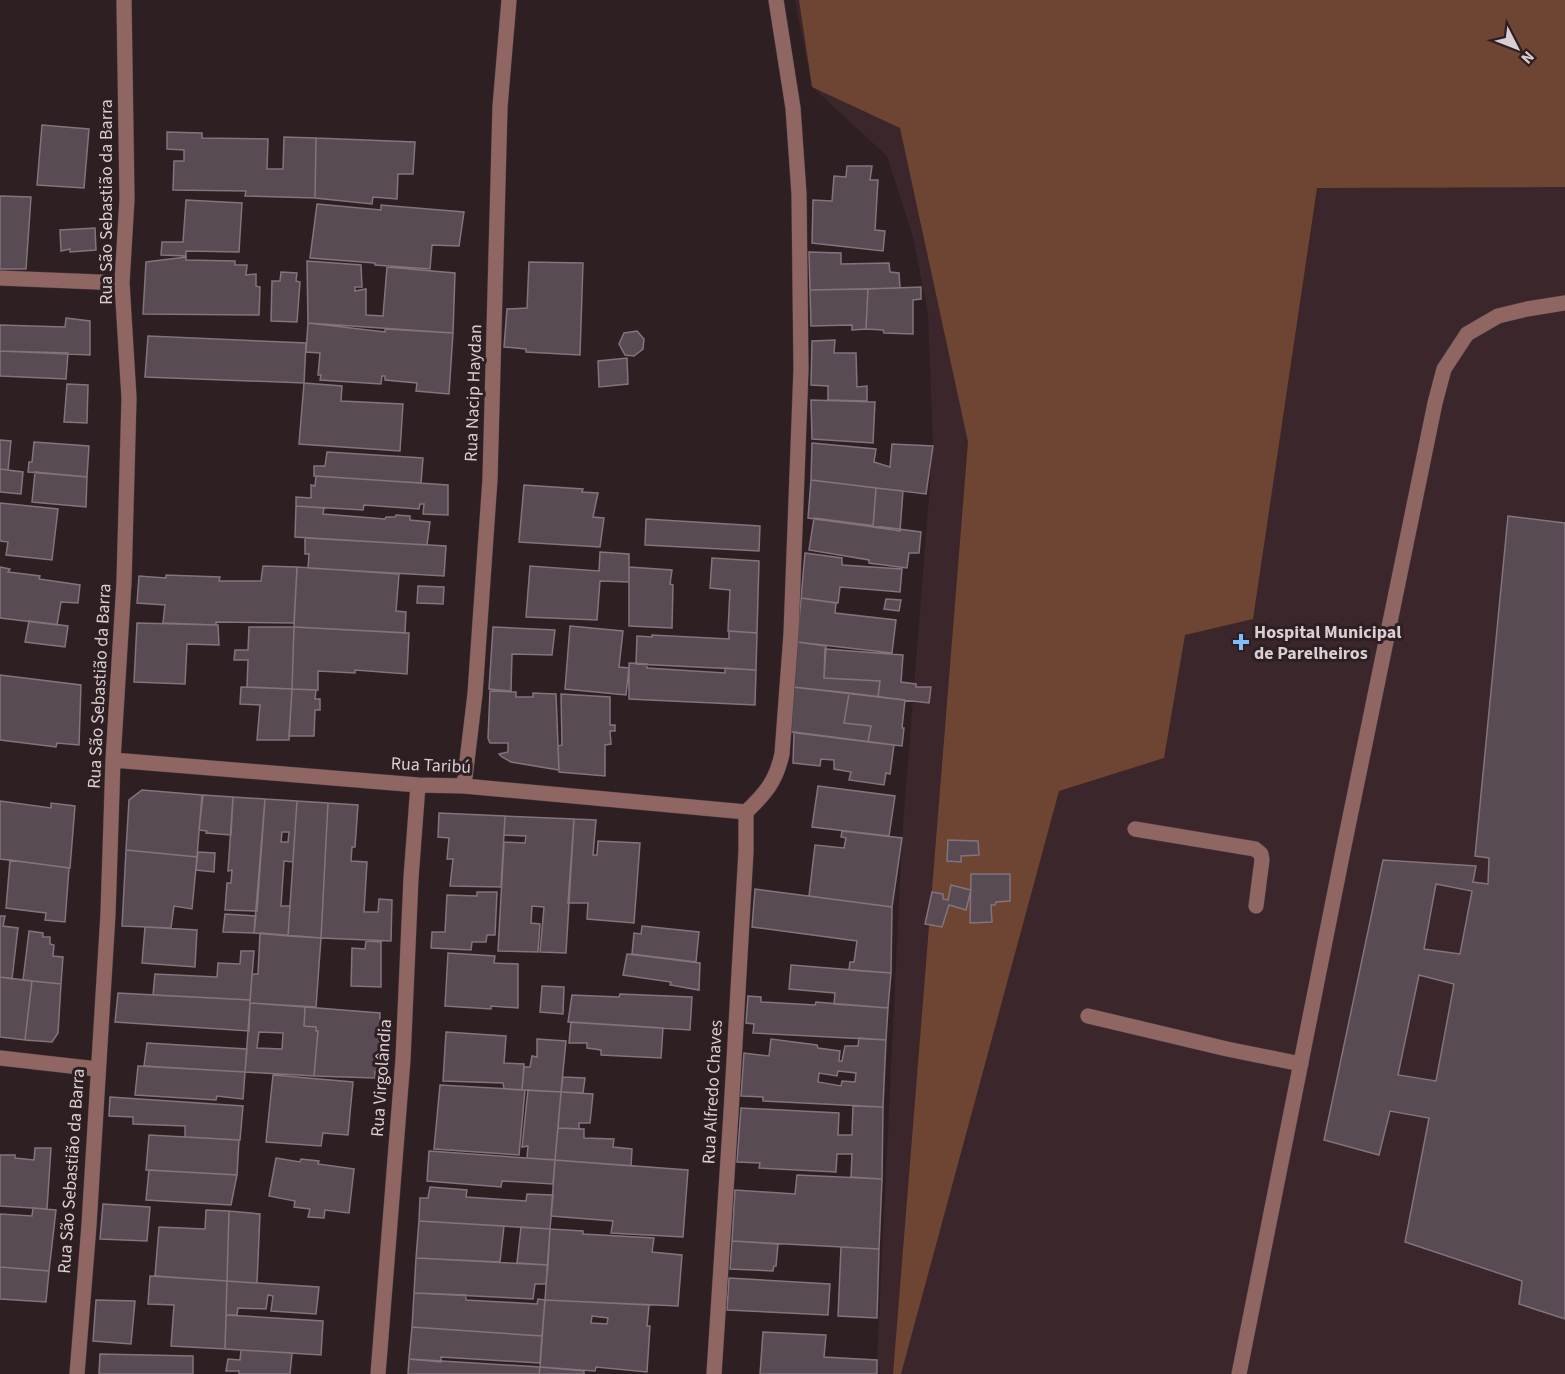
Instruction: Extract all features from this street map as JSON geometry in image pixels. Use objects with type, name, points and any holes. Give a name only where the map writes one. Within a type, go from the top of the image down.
[{"type":"street","name":"Rua São Sebastião da Barra","points":[[77,1374],[89,1225],[108,914],[113,760],[124,582],[129,398],[122,283],[127,199],[124,0]]},
{"type":"street","name":"Rua Nacip Haydan","points":[[464,786],[476,694],[490,479],[500,107],[509,0]]},
{"type":"street","points":[[746,812],[767,790],[778,773],[782,754],[791,634],[798,477],[801,369],[799,194],[793,108],[776,0]]},
{"type":"street","points":[[0,278],[122,283]]},
{"type":"street","points":[[1239,1374],[1428,438],[1444,369],[1467,334],[1498,316],[1565,303]]},
{"type":"street","name":"Rua Taribú","points":[[113,760],[418,785],[464,786],[746,812]]},
{"type":"street","name":"Rua Virgolândia","points":[[378,1374],[402,1070],[418,785]]},
{"type":"street","name":"Rua Alfredo Chaves","points":[[714,1374],[732,1113],[746,851],[746,812]]},
{"type":"street","points":[[1135,829],[1255,849],[1261,854],[1262,860],[1256,906]]},
{"type":"street","points":[[1088,1016],[1301,1064]]},
{"type":"street","points":[[0,1058],[97,1069]]},
{"type":"shaded area","name":"Hospital Municipal de Parelheiros","points":[[795,0],[1565,0],[1565,1374],[880,1374],[877,1360],[902,838],[933,446],[928,313],[913,237],[887,156],[812,87]]},
{"type":"shaded area","points":[[799,0],[1565,0],[1565,187],[1317,188],[1253,619],[1185,635],[1164,758],[1059,791],[901,1374],[893,1374],[968,442],[900,128],[812,87]]},
{"type":"building","points":[[42,125],[89,129],[84,188],[37,185]]},
{"type":"building","points":[[167,132],[202,133],[202,138],[268,139],[267,169],[283,169],[284,137],[316,138],[315,198],[245,196],[246,191],[173,190],[174,161],[184,161],[184,150],[167,149]]},
{"type":"building","points":[[316,138],[415,142],[413,174],[398,174],[397,199],[373,197],[372,204],[315,198]]},
{"type":"building","points":[[847,166],[872,166],[870,180],[878,180],[875,230],[885,231],[883,251],[812,243],[813,200],[832,201],[834,176],[846,177]]},
{"type":"building","points":[[0,196],[31,197],[26,269],[0,269]]},
{"type":"building","points":[[186,200],[242,203],[239,252],[186,251],[186,256],[161,255],[162,242],[183,242]]},
{"type":"building","points":[[317,204],[381,210],[381,205],[464,212],[459,246],[432,245],[430,269],[310,258]]},
{"type":"building","points":[[95,228],[96,250],[61,251],[60,230]]},
{"type":"building","points":[[809,252],[841,253],[841,264],[889,263],[890,272],[899,273],[900,288],[810,290]]},
{"type":"building","points":[[186,257],[186,260],[235,261],[235,265],[247,265],[246,275],[256,274],[256,286],[260,287],[259,315],[143,314],[146,262]]},
{"type":"building","points":[[307,261],[361,265],[362,287],[355,287],[355,291],[366,289],[366,315],[383,316],[387,267],[455,273],[453,333],[308,323]]},
{"type":"building","points":[[529,262],[583,263],[580,355],[526,352],[526,349],[504,347],[507,309],[527,308]]},
{"type":"building","points":[[281,272],[297,273],[296,281],[300,282],[297,322],[271,321],[272,281],[280,281]]},
{"type":"building","points":[[921,287],[921,299],[913,300],[913,334],[884,333],[883,330],[866,329],[868,289]]},
{"type":"building","points":[[868,289],[866,329],[852,330],[852,325],[811,326],[810,290]]},
{"type":"building","points":[[66,318],[90,321],[90,355],[0,351],[0,325],[65,327]]},
{"type":"building","points":[[308,323],[385,332],[385,329],[453,333],[449,394],[416,391],[417,383],[385,380],[385,376],[382,376],[381,384],[320,380],[321,375],[318,375],[320,353],[306,352]]},
{"type":"building","points":[[637,331],[644,339],[643,349],[634,356],[625,355],[619,344],[624,333]]},
{"type":"building","points":[[148,336],[306,343],[304,383],[145,377]]},
{"type":"building","points":[[835,340],[834,353],[856,353],[857,387],[867,386],[867,401],[828,400],[828,386],[811,385],[812,341]]},
{"type":"building","points":[[0,351],[68,353],[66,379],[0,376]]},
{"type":"building","points":[[627,358],[628,384],[599,387],[598,361]]},
{"type":"building","points":[[304,383],[342,386],[341,401],[403,404],[400,451],[299,444]]},
{"type":"building","points":[[67,384],[88,385],[87,423],[64,422]]},
{"type":"building","points":[[811,400],[875,402],[873,443],[812,439]]},
{"type":"building","points":[[0,440],[11,441],[8,470],[0,469]]},
{"type":"building","points":[[34,442],[89,446],[87,477],[28,472],[29,462],[32,462]]},
{"type":"building","points":[[812,443],[876,449],[874,462],[890,467],[892,444],[933,446],[926,494],[811,480]]},
{"type":"building","points":[[327,452],[423,458],[421,483],[314,476],[314,466],[325,466]]},
{"type":"building","points":[[0,469],[23,472],[21,494],[0,492]]},
{"type":"building","points":[[35,472],[87,477],[86,507],[32,502]]},
{"type":"building","points":[[316,476],[448,485],[448,515],[423,514],[424,504],[420,504],[419,509],[364,505],[363,510],[296,506],[296,497],[311,498],[311,485],[315,486]]},
{"type":"building","points":[[811,480],[876,488],[873,527],[808,518]]},
{"type":"building","points":[[524,485],[583,489],[582,492],[598,493],[593,517],[604,518],[600,547],[519,542]]},
{"type":"building","points":[[876,488],[903,491],[900,531],[873,527]]},
{"type":"building","points":[[0,503],[58,509],[52,560],[6,555],[8,542],[0,541]]},
{"type":"building","points":[[296,506],[324,508],[323,514],[385,519],[396,515],[410,516],[410,520],[430,522],[427,545],[295,537]]},
{"type":"building","points":[[1508,516],[1565,523],[1565,1319],[1519,1304],[1522,1281],[1405,1242],[1429,1118],[1390,1111],[1379,1155],[1324,1140],[1383,860],[1476,866],[1473,882],[1488,884],[1489,858],[1475,856]],"holes":[[[1436,884],[1472,891],[1460,954],[1424,949]],[[1419,975],[1454,984],[1436,1081],[1398,1075]]]},
{"type":"building","points":[[814,518],[921,532],[919,553],[909,553],[907,568],[869,563],[869,560],[809,550]]},
{"type":"building","points":[[646,519],[760,526],[759,551],[645,545]]},
{"type":"building","points":[[305,538],[446,546],[444,576],[308,568],[309,554],[305,554]]},
{"type":"building","points":[[600,552],[629,554],[629,582],[600,581],[597,620],[526,617],[530,566],[599,571]]},
{"type":"building","points":[[805,553],[842,558],[842,565],[902,569],[900,592],[840,587],[838,603],[801,598]]},
{"type":"building","points":[[712,558],[759,561],[757,633],[728,631],[730,590],[710,588]]},
{"type":"building","points":[[263,566],[297,567],[294,623],[216,622],[216,625],[163,623],[165,605],[137,603],[139,576],[220,577],[219,581],[261,581]]},
{"type":"building","points":[[0,567],[10,569],[8,572],[40,576],[39,579],[80,585],[78,603],[61,602],[57,625],[0,618]]},
{"type":"building","points":[[297,567],[399,574],[396,611],[406,612],[405,633],[294,627]]},
{"type":"building","points":[[629,567],[672,570],[670,584],[673,585],[672,628],[629,626]]},
{"type":"building","points":[[418,586],[444,587],[443,604],[417,603]]},
{"type":"building","points":[[801,598],[836,603],[835,613],[896,620],[892,653],[797,642]]},
{"type":"building","points":[[886,599],[901,600],[899,611],[884,609]]},
{"type":"building","points":[[29,621],[68,626],[65,647],[25,642]]},
{"type":"building","points":[[137,623],[218,625],[219,645],[187,644],[185,684],[134,682]]},
{"type":"building","points":[[570,626],[623,631],[619,667],[629,668],[626,695],[565,689]]},
{"type":"building","points":[[249,627],[294,627],[292,689],[247,687],[248,660],[234,660],[235,650],[248,650]]},
{"type":"building","points":[[294,627],[409,633],[407,674],[355,670],[355,673],[318,671],[318,690],[292,689]]},
{"type":"building","points":[[493,627],[555,630],[552,655],[512,654],[511,691],[489,689]]},
{"type":"building","points":[[729,631],[757,633],[756,670],[636,664],[637,636],[729,639]]},
{"type":"building","points":[[797,642],[826,646],[824,678],[880,681],[878,697],[793,687]]},
{"type":"building","points":[[825,649],[903,655],[901,682],[916,684],[916,687],[931,687],[929,703],[878,697],[880,681],[824,678]]},
{"type":"building","points":[[629,663],[647,664],[647,668],[725,673],[725,668],[756,670],[755,705],[629,699]]},
{"type":"building","points":[[0,675],[81,685],[79,745],[57,743],[56,747],[0,740]]},
{"type":"building","points":[[241,687],[292,689],[289,740],[257,740],[260,705],[240,704]]},
{"type":"building","points":[[793,687],[849,693],[844,723],[871,726],[868,742],[789,732]]},
{"type":"building","points":[[292,689],[316,690],[315,699],[320,699],[320,710],[315,710],[314,736],[289,736]]},
{"type":"building","points":[[490,691],[516,692],[516,697],[533,697],[533,693],[556,694],[559,770],[511,762],[499,754],[508,752],[508,743],[490,743],[488,738]]},
{"type":"building","points":[[849,693],[905,700],[902,746],[868,742],[871,726],[844,723]]},
{"type":"building","points":[[561,694],[610,697],[610,725],[615,725],[615,731],[610,731],[611,744],[605,745],[605,776],[559,772],[558,746],[562,745]]},
{"type":"building","points":[[794,732],[894,745],[890,774],[886,773],[884,785],[849,780],[851,772],[834,769],[834,760],[821,759],[820,766],[793,763]]},
{"type":"building","points":[[818,786],[895,796],[889,836],[812,827]]},
{"type":"building","points":[[142,790],[202,795],[197,857],[126,850],[129,800]]},
{"type":"building","points":[[203,795],[233,797],[231,835],[206,833],[207,831],[199,830]]},
{"type":"building","points":[[233,797],[265,799],[257,911],[225,910],[227,883],[231,883],[232,870],[228,871]]},
{"type":"building","points":[[265,799],[297,801],[293,862],[284,861],[281,906],[290,906],[288,936],[254,933]],"holes":[[[282,832],[289,832],[288,842],[281,842]]]},
{"type":"building","points":[[0,801],[51,808],[51,803],[75,806],[70,868],[0,859]]},
{"type":"building","points":[[297,801],[328,803],[321,938],[288,936]]},
{"type":"building","points":[[328,803],[358,805],[355,847],[352,847],[351,861],[367,862],[364,912],[378,912],[379,899],[392,900],[391,941],[321,938]]},
{"type":"building","points":[[439,813],[505,816],[501,887],[450,886],[453,859],[447,859],[449,838],[438,837]]},
{"type":"building","points":[[505,816],[574,819],[566,953],[540,952],[544,907],[532,906],[531,923],[540,924],[538,952],[498,951],[504,842],[525,843],[526,836],[504,835]]},
{"type":"building","points":[[574,819],[596,820],[593,855],[597,855],[598,841],[640,843],[634,923],[587,919],[588,903],[568,903]]},
{"type":"building","points":[[842,831],[902,838],[892,907],[809,896],[815,845],[844,848],[846,838],[841,837]]},
{"type":"building","points":[[948,840],[978,841],[979,855],[961,856],[961,862],[947,861]]},
{"type":"building","points":[[126,850],[197,857],[192,909],[174,906],[171,928],[122,926]]},
{"type":"building","points":[[198,852],[215,853],[214,872],[196,870]]},
{"type":"building","points":[[10,860],[69,868],[65,922],[45,920],[46,913],[6,908]]},
{"type":"building","points":[[971,874],[1010,874],[1010,901],[996,902],[995,905],[991,905],[992,922],[970,923]]},
{"type":"building","points":[[951,885],[971,890],[966,910],[949,905],[942,927],[925,924],[932,892],[943,894],[943,899],[948,900]]},
{"type":"building","points":[[755,889],[892,907],[891,973],[849,970],[850,962],[854,962],[857,941],[752,927]]},
{"type":"building","points":[[477,892],[497,892],[495,935],[487,935],[486,942],[472,942],[471,950],[431,948],[432,932],[445,932],[447,895],[477,896]]},
{"type":"building","points":[[225,914],[256,916],[254,933],[223,932]]},
{"type":"building","points":[[0,916],[5,916],[3,926],[18,928],[12,979],[0,977]]},
{"type":"building","points":[[642,926],[699,932],[696,962],[632,954],[634,933],[641,934]]},
{"type":"building","points":[[145,927],[197,930],[195,967],[142,963]]},
{"type":"building","points":[[29,931],[43,933],[43,937],[50,937],[50,944],[54,945],[53,956],[63,957],[61,984],[23,980]]},
{"type":"building","points":[[260,933],[321,938],[316,1007],[250,1003],[252,974],[258,974]]},
{"type":"building","points":[[366,941],[381,942],[381,987],[351,986],[352,948],[365,949]]},
{"type":"building","points":[[241,951],[254,951],[250,1000],[153,995],[155,974],[217,977],[218,963],[240,964]]},
{"type":"building","points":[[448,953],[495,956],[494,963],[518,964],[518,1008],[445,1006]]},
{"type":"building","points":[[627,954],[700,963],[699,990],[670,985],[671,982],[623,975]]},
{"type":"building","points":[[791,965],[891,973],[888,1008],[834,1004],[835,993],[789,989]]},
{"type":"building","points":[[0,977],[32,981],[25,1040],[0,1037]]},
{"type":"building","points":[[32,981],[61,984],[58,1033],[52,1042],[25,1040]]},
{"type":"building","points":[[542,986],[564,987],[563,1014],[540,1012]]},
{"type":"building","points":[[118,993],[250,1000],[249,1031],[115,1022]]},
{"type":"building","points":[[620,994],[692,997],[690,1030],[568,1022],[572,995],[619,997]]},
{"type":"building","points":[[748,996],[761,997],[761,1002],[815,1005],[816,1002],[888,1008],[886,1040],[753,1033],[754,1024],[746,1023]]},
{"type":"building","points":[[250,1003],[305,1007],[304,1026],[316,1027],[318,1031],[314,1076],[245,1072]],"holes":[[[259,1032],[283,1033],[282,1049],[257,1048]]]},
{"type":"building","points":[[305,1007],[380,1013],[379,1070],[375,1071],[375,1078],[314,1076],[318,1031],[316,1027],[304,1026]]},
{"type":"building","points":[[571,1022],[663,1028],[661,1058],[601,1055],[601,1050],[587,1048],[587,1043],[569,1043]]},
{"type":"building","points":[[446,1032],[506,1036],[504,1063],[524,1064],[522,1090],[504,1089],[503,1083],[443,1081]]},
{"type":"building","points":[[859,1038],[886,1040],[883,1107],[763,1101],[763,1097],[741,1096],[744,1053],[769,1056],[771,1039],[817,1045],[818,1048],[840,1051],[839,1061],[842,1061],[845,1046],[858,1046]],"holes":[[[838,1071],[856,1073],[855,1082],[842,1081],[841,1086],[818,1082],[819,1073],[837,1076]]]},
{"type":"building","points":[[537,1039],[566,1041],[561,1092],[522,1090],[524,1067],[530,1067],[532,1056],[537,1057]]},
{"type":"building","points":[[147,1043],[247,1049],[245,1072],[144,1066]]},
{"type":"building","points":[[138,1066],[245,1072],[243,1099],[217,1096],[216,1100],[135,1095]]},
{"type":"building","points":[[273,1075],[353,1082],[348,1135],[323,1133],[321,1146],[266,1142]]},
{"type":"building","points":[[563,1077],[585,1078],[583,1093],[561,1092]]},
{"type":"building","points":[[440,1085],[525,1090],[519,1155],[434,1149]]},
{"type":"building","points":[[528,1090],[561,1092],[555,1160],[527,1158],[528,1146],[522,1147]]},
{"type":"building","points":[[561,1092],[593,1094],[590,1123],[579,1123],[579,1129],[558,1128]]},
{"type":"building","points":[[110,1097],[243,1106],[240,1140],[185,1137],[185,1126],[133,1124],[133,1117],[109,1116]]},
{"type":"building","points":[[853,1106],[883,1107],[882,1179],[851,1177],[852,1154],[837,1154],[836,1172],[759,1168],[760,1163],[737,1162],[741,1108],[839,1113],[838,1135],[852,1135]]},
{"type":"building","points":[[558,1128],[584,1129],[584,1138],[614,1139],[613,1147],[632,1149],[631,1166],[555,1160]]},
{"type":"building","points":[[149,1135],[239,1140],[237,1175],[146,1170]]},
{"type":"building","points":[[35,1148],[51,1148],[47,1209],[0,1206],[0,1155],[15,1155],[15,1158],[34,1160]]},
{"type":"building","points":[[429,1151],[555,1160],[553,1184],[502,1181],[501,1187],[427,1181]]},
{"type":"building","points":[[276,1158],[300,1162],[301,1159],[319,1161],[318,1164],[354,1169],[349,1213],[325,1210],[324,1218],[308,1217],[310,1209],[294,1207],[295,1201],[269,1196]]},
{"type":"building","points":[[555,1160],[688,1170],[683,1237],[611,1233],[613,1221],[551,1216]]},
{"type":"building","points":[[149,1170],[237,1175],[231,1205],[146,1200]]},
{"type":"building","points":[[797,1175],[882,1179],[879,1249],[732,1241],[735,1190],[795,1194]]},
{"type":"building","points":[[430,1187],[467,1190],[466,1197],[526,1201],[527,1194],[553,1195],[550,1229],[419,1221],[420,1198],[428,1198]]},
{"type":"building","points":[[103,1204],[150,1207],[147,1241],[100,1239]]},
{"type":"building","points":[[33,1208],[56,1210],[49,1271],[0,1267],[0,1214],[32,1216]]},
{"type":"building","points":[[206,1210],[229,1211],[227,1281],[155,1276],[159,1227],[205,1229]]},
{"type":"building","points":[[229,1211],[260,1214],[257,1283],[227,1281]]},
{"type":"building","points":[[419,1221],[504,1226],[500,1262],[416,1258]]},
{"type":"building","points":[[521,1227],[550,1229],[548,1265],[517,1263]]},
{"type":"building","points":[[550,1229],[583,1231],[583,1234],[654,1238],[652,1252],[682,1255],[678,1306],[545,1300]]},
{"type":"building","points":[[732,1241],[778,1244],[776,1266],[773,1271],[730,1269]]},
{"type":"building","points":[[841,1247],[879,1249],[877,1318],[838,1316]]},
{"type":"building","points":[[416,1258],[548,1265],[546,1284],[535,1284],[533,1299],[414,1293]]},
{"type":"building","points":[[0,1267],[49,1271],[46,1302],[0,1299]]},
{"type":"building","points":[[150,1276],[227,1281],[225,1349],[171,1346],[174,1305],[148,1304]]},
{"type":"building","points":[[729,1278],[830,1284],[828,1315],[727,1310]]},
{"type":"building","points":[[227,1281],[319,1287],[316,1314],[271,1311],[273,1296],[268,1295],[266,1309],[238,1308],[237,1315],[226,1315]]},
{"type":"building","points":[[414,1293],[466,1295],[466,1300],[537,1304],[538,1299],[545,1300],[542,1336],[412,1327]]},
{"type":"building","points":[[96,1300],[135,1301],[131,1344],[93,1341]]},
{"type":"building","points":[[545,1300],[649,1305],[647,1372],[596,1367],[595,1371],[540,1367]],"holes":[[[592,1316],[608,1318],[607,1324],[591,1323]]]},
{"type":"building","points":[[226,1315],[323,1321],[321,1355],[225,1349]]},
{"type":"building","points":[[412,1327],[542,1336],[540,1363],[441,1357],[441,1362],[409,1359]]},
{"type":"building","points":[[763,1332],[826,1335],[824,1357],[877,1360],[877,1374],[760,1374]]},
{"type":"building","points":[[241,1350],[292,1353],[290,1374],[239,1374],[239,1371],[226,1371],[228,1359],[240,1360]]},
{"type":"building","points":[[100,1354],[193,1356],[193,1374],[99,1374]]},
{"type":"building","points":[[409,1359],[540,1367],[539,1374],[408,1374]]},
{"type":"building","points":[[540,1367],[584,1371],[584,1374],[539,1374]]},
{"type":"place","name":"Hospital Municipal de Parelheiros","points":[[1241,642]]}]
